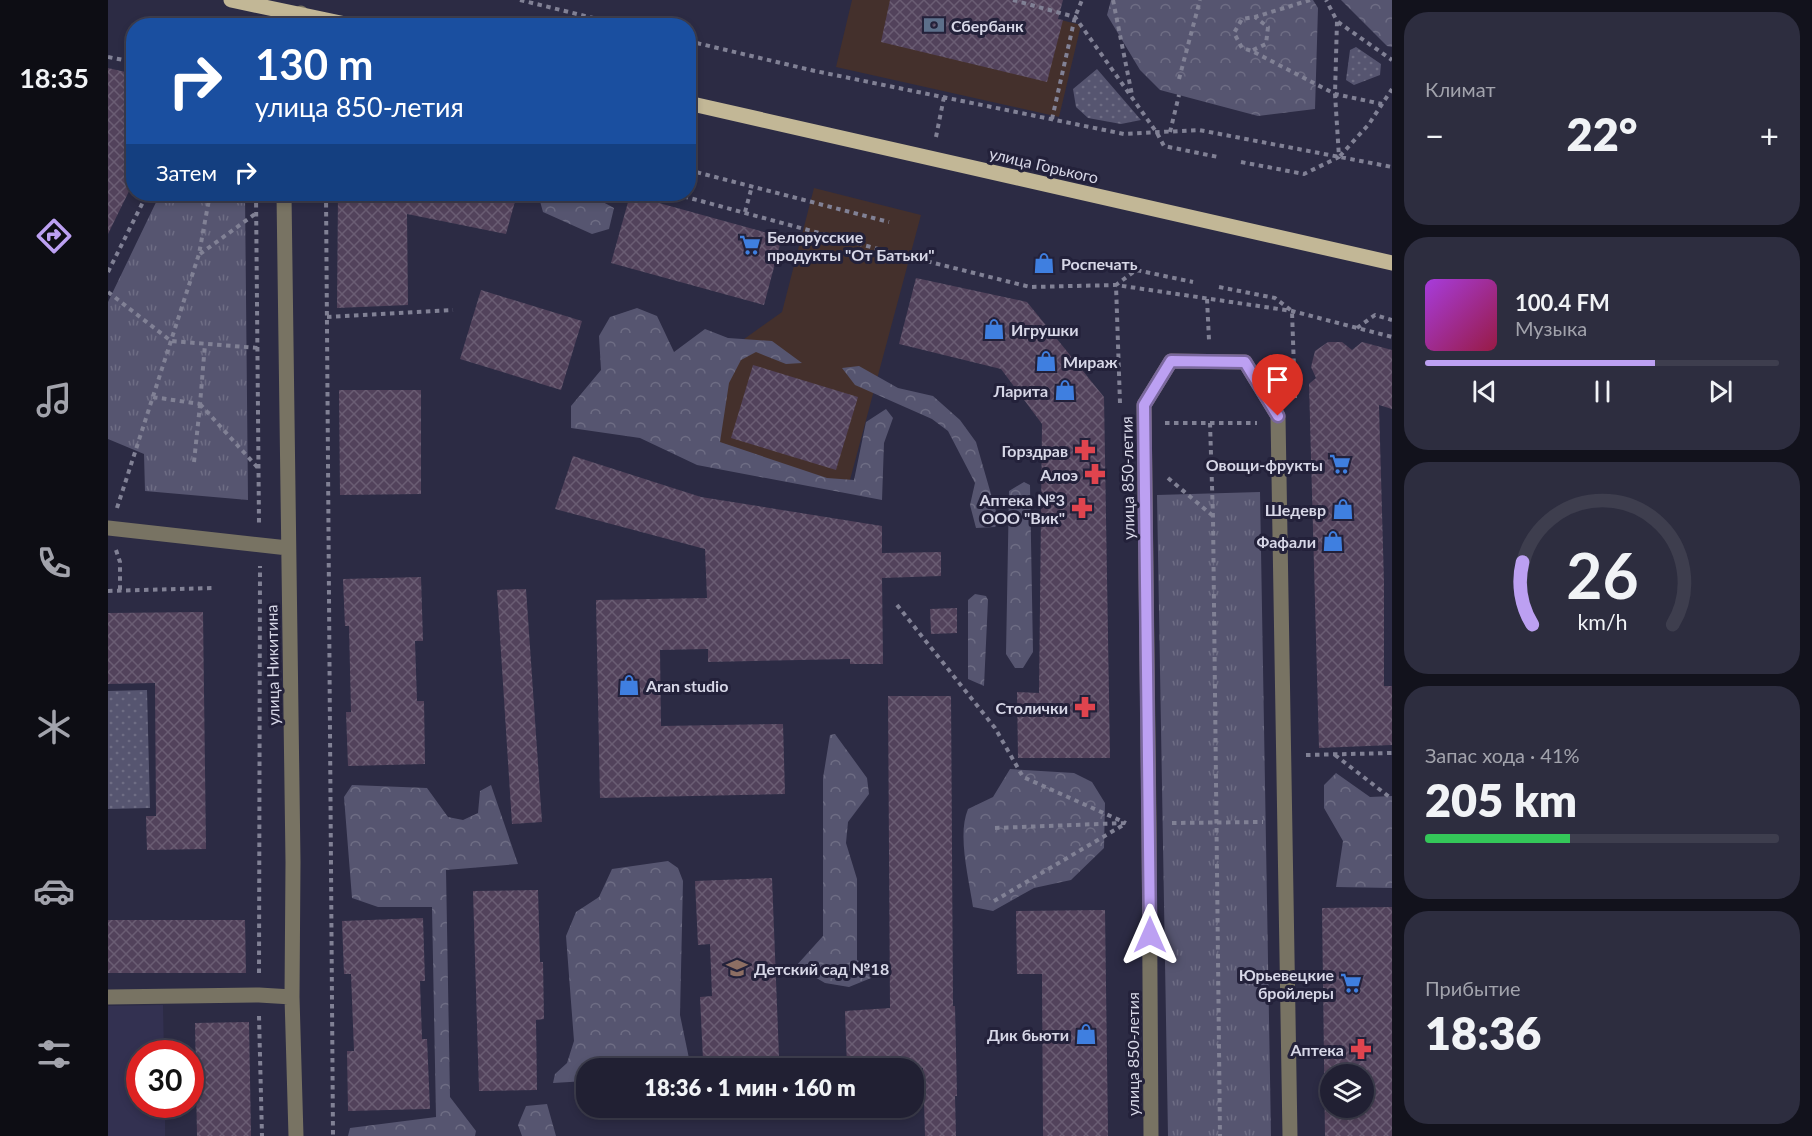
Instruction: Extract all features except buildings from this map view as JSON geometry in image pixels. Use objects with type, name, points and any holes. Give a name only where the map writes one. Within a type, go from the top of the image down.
[{"type":"main road","points":[[231,0],[295,18]]},
{"type":"main road","name":"улица Горького","points":[[696,105],[1392,263]]},
{"type":"street","name":"улица Никитина","points":[[284,201],[293,862],[292,997],[296,1136]]},
{"type":"street","name":"улица 850-летия","points":[[1151,1136],[1144,405],[1171,361],[1209,361],[1245,362],[1278,416],[1290,1136]]},
{"type":"street","points":[[109,528],[288,548]]},
{"type":"street","points":[[108,997],[259,995],[292,997]]},
{"type":"path","points":[[520,0],[537,2],[596,18]]},
{"type":"path","points":[[1013,0],[1075,17],[1164,146],[1218,157]]},
{"type":"path","points":[[1052,119],[1075,17],[1082,0]]},
{"type":"path","points":[[1113,0],[1132,98]]},
{"type":"path","points":[[1179,79],[1200,0]]},
{"type":"path","points":[[1310,0],[1256,17],[1242,19],[1234,33],[1242,48],[1335,94],[1382,104]]},
{"type":"path","points":[[1326,0],[1337,21],[1392,60]]},
{"type":"path","points":[[1252,51],[1266,44],[1268,27],[1256,17]]},
{"type":"path","points":[[1337,21],[1335,94],[1339,157]]},
{"type":"path","points":[[696,43],[814,71],[1124,134],[1199,130],[1392,167]]},
{"type":"path","points":[[108,57],[126,60]]},
{"type":"path","points":[[1241,162],[1304,174],[1339,157],[1369,123],[1392,89]]},
{"type":"path","points":[[1170,132],[1179,95]]},
{"type":"path","points":[[941,109],[944,97]]},
{"type":"path","points":[[696,172],[890,222]]},
{"type":"path","points":[[745,212],[753,186]]},
{"type":"path","points":[[696,199],[1030,287],[1116,285],[1292,311],[1392,337]]},
{"type":"path","points":[[108,272],[144,201]]},
{"type":"path","points":[[120,590],[120,562],[109,528],[199,254],[209,201]]},
{"type":"path","points":[[256,201],[260,545],[259,995],[262,1136]]},
{"type":"path","points":[[326,201],[333,1136]]},
{"type":"path","points":[[199,254],[256,214]]},
{"type":"path","points":[[1136,270],[1193,282]]},
{"type":"path","points":[[1219,287],[1275,298]]},
{"type":"path","points":[[108,292],[171,340],[286,350]]},
{"type":"path","points":[[1207,299],[1209,361]]},
{"type":"path","points":[[327,317],[453,310]]},
{"type":"path","points":[[1357,328],[1375,315],[1392,320]]},
{"type":"path","points":[[194,462],[205,344]]},
{"type":"path","points":[[153,397],[200,404],[259,469]]},
{"type":"path","points":[[1167,423],[1248,423]]},
{"type":"path","points":[[1210,423],[1220,1136]]},
{"type":"path","points":[[1145,459],[1213,517]]},
{"type":"path","points":[[108,591],[215,588]]},
{"type":"path","points":[[897,604],[995,728],[1023,777],[1126,823]]},
{"type":"path","points":[[1305,755],[1392,753]]},
{"type":"path","points":[[1334,754],[1392,800]]},
{"type":"path","points":[[1149,823],[1285,822]]},
{"type":"path","points":[[994,828],[1126,823]]},
{"type":"path","points":[[994,901],[1126,823]]},
{"type":"shaded area","points":[[852,0],[981,0],[1081,25],[1059,117],[836,67]]},
{"type":"shaded area","points":[[814,188],[921,215],[847,491],[708,451],[740,342],[782,312]]},
{"type":"shaded area","points":[[163,1005],[164,1040],[126,1040],[126,1118],[165,1118],[165,1136],[108,1136],[108,1006]]},
{"type":"green space","points":[[1111,0],[1313,0],[1318,8],[1315,109],[1258,116],[1160,90],[1140,70],[1107,15]]},
{"type":"green space","points":[[1341,0],[1392,0],[1392,47],[1387,46]]},
{"type":"green space","points":[[1356,47],[1381,64],[1380,75],[1354,85],[1346,80],[1350,50]]},
{"type":"green space","points":[[1097,69],[1141,120],[1121,124],[1088,118],[1076,107],[1073,89]]},
{"type":"green space","points":[[157,201],[245,201],[248,500],[145,491],[144,454],[108,439],[108,302]]},
{"type":"green space","points":[[540,201],[601,201],[614,208],[609,229],[592,234],[543,212]]},
{"type":"green space","points":[[637,308],[657,316],[674,352],[705,329],[728,338],[772,341],[802,363],[786,364],[756,352],[741,360],[729,383],[720,442],[827,478],[854,480],[866,422],[886,409],[893,418],[884,443],[882,500],[697,465],[640,438],[571,428],[571,406],[601,370],[599,336],[610,317]]},
{"type":"green space","points":[[859,366],[898,388],[933,396],[960,420],[976,442],[999,522],[995,527],[976,528],[970,505],[975,483],[948,431],[932,419],[855,385],[842,368]]},
{"type":"green space","points":[[1024,482],[1030,485],[1033,652],[1023,668],[1015,668],[1006,654],[1009,491]]},
{"type":"green space","points":[[1260,492],[1271,1136],[1168,1136],[1157,495]]},
{"type":"green space","points":[[975,594],[986,596],[988,600],[984,686],[968,679],[968,600]]},
{"type":"green space","points":[[147,690],[150,808],[108,809],[108,691]]},
{"type":"green space","points":[[835,734],[867,778],[869,794],[848,822],[846,843],[857,879],[857,960],[881,974],[849,987],[825,983],[796,966],[823,936],[823,778],[830,735]]},
{"type":"green space","points":[[1010,769],[1074,773],[1092,782],[1105,803],[1104,848],[1071,880],[1034,888],[993,911],[973,907],[965,857],[965,820],[968,809],[993,797]]},
{"type":"green space","points":[[1336,773],[1370,797],[1392,796],[1392,888],[1336,887],[1343,841],[1324,808],[1324,785]]},
{"type":"green space","points":[[352,785],[427,788],[448,817],[463,820],[478,813],[480,791],[491,785],[518,864],[446,870],[450,1097],[476,1131],[475,1136],[348,1136],[350,1128],[436,1117],[432,907],[378,907],[352,898],[344,797]]},
{"type":"green space","points":[[668,861],[678,868],[683,881],[680,1015],[689,1058],[576,1058],[576,1082],[553,1083],[555,1074],[567,1063],[574,1041],[566,936],[576,912],[599,897],[612,869]]},
{"type":"green space","points":[[547,1104],[556,1136],[522,1136],[518,1125],[526,1106]]},
{"type":"place","name":"Сбербанк","points":[[934,25]]},
{"type":"place","name":"Белорусские продукты \"От Батьки\"","points":[[750,245]]},
{"type":"place","name":"Роспечать","points":[[1044,263]]},
{"type":"place","name":"Игрушки","points":[[994,329]]},
{"type":"place","name":"Мираж","points":[[1046,361]]},
{"type":"place","name":"Ларита","points":[[1065,390]]},
{"type":"place","name":"Горздрав","points":[[1085,450]]},
{"type":"place","name":"Овощи-фрукты","points":[[1340,464]]},
{"type":"place","name":"Алоэ","points":[[1095,474]]},
{"type":"place","name":"Аптека №3 ООО \"Вик\"","points":[[1082,508]]},
{"type":"place","name":"Шедевр","points":[[1343,509]]},
{"type":"place","name":"Фафали","points":[[1333,541]]},
{"type":"place","name":"Aran studio","points":[[629,685]]},
{"type":"place","name":"Столички","points":[[1085,707]]},
{"type":"place","name":"Детский сад №18","points":[[737,968]]},
{"type":"place","name":"Юрьевецкие бройлеры","points":[[1351,983]]},
{"type":"place","name":"Дик бьюти","points":[[1086,1034]]},
{"type":"place","name":"Аптека","points":[[1361,1049]]},
{"type":"route","points":[[1150,935],[1144,405],[1171,361],[1245,362],[1278,416]]}]
